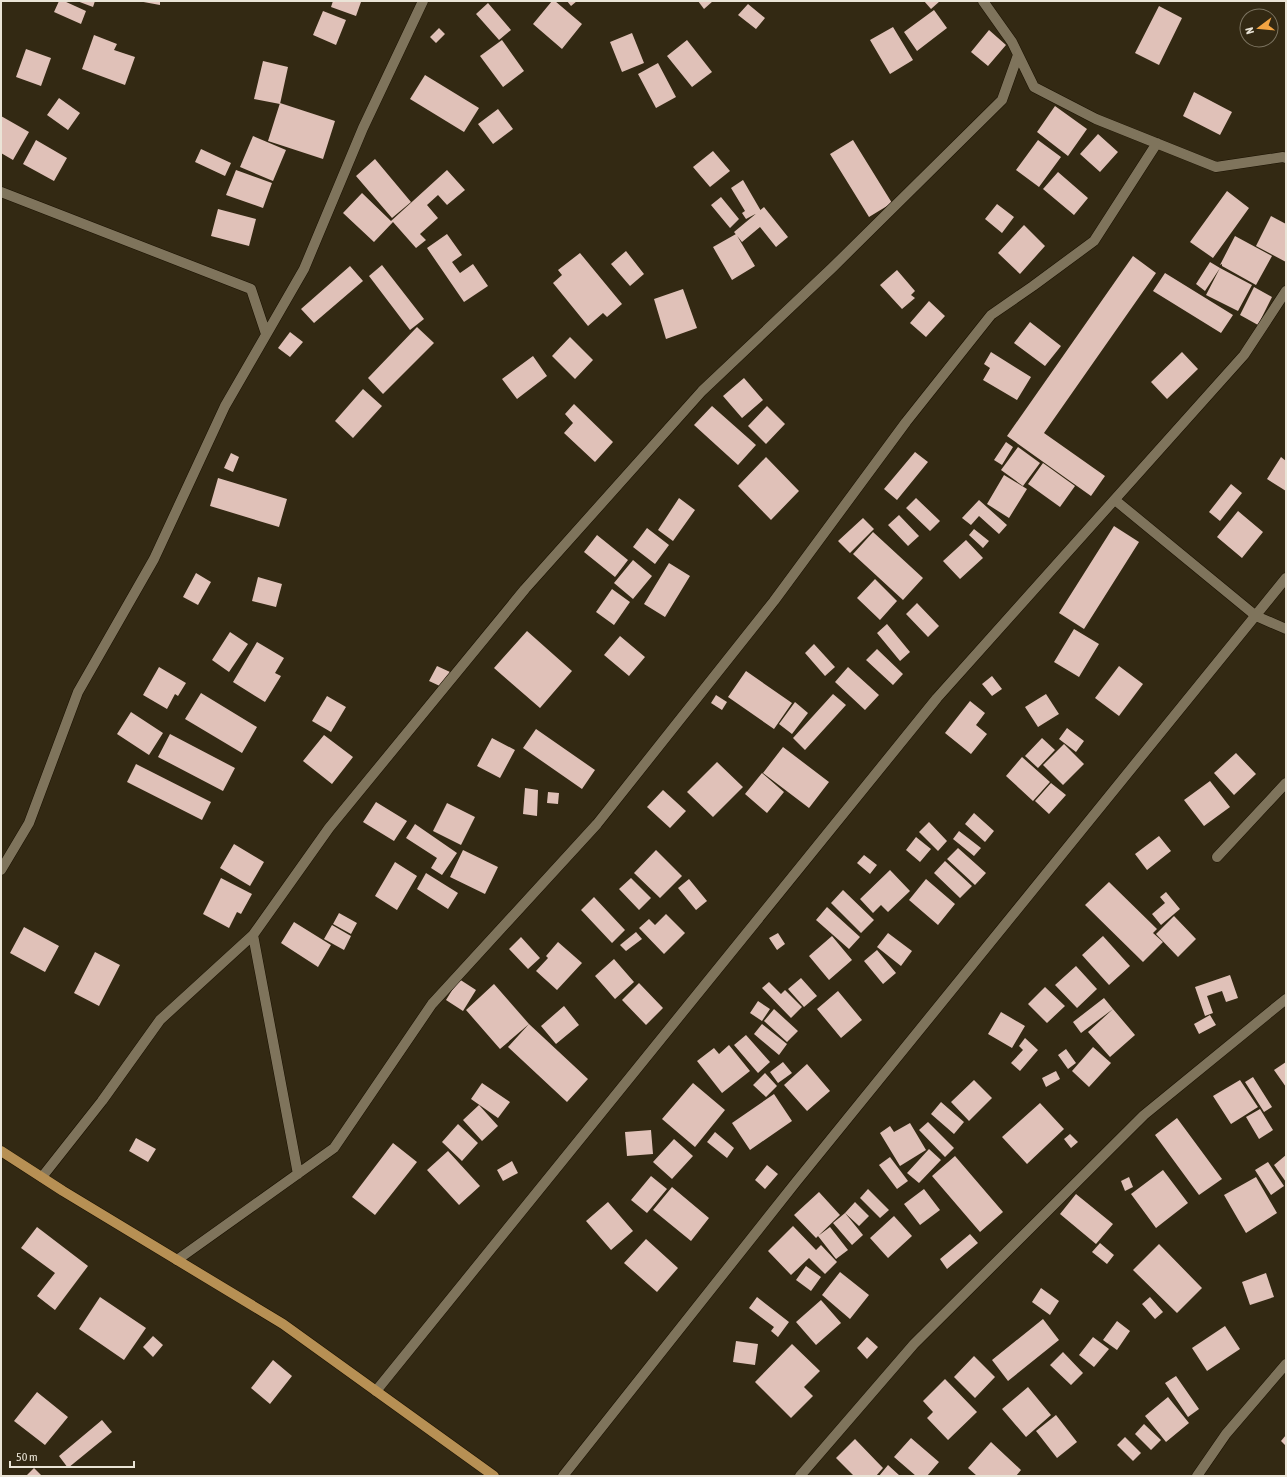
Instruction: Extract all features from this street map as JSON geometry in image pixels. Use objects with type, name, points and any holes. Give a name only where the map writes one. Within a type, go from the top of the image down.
[{"type":"main road","points":[[1,1151],[42,1178],[283,1324],[494,1476]]},
{"type":"street","points":[[1,870],[29,823],[78,692],[154,559],[225,406],[304,269],[363,128],[423,1]]},
{"type":"street","points":[[983,1],[1012,42],[1034,87],[1096,119],[1216,167],[1284,157],[1286,158]]},
{"type":"street","points":[[42,1178],[102,1101],[160,1020],[253,935],[329,828],[525,590],[702,391],[832,268],[1002,100],[1018,55]]},
{"type":"street","points":[[177,1260],[334,1148],[432,1004],[602,818],[774,601],[906,422],[991,315],[1094,241],[1157,143]]},
{"type":"street","points":[[1,192],[251,289],[266,334]]},
{"type":"street","points":[[376,1392],[937,698],[1244,355],[1286,291]]},
{"type":"street","points":[[1115,500],[1256,616],[1286,629]]},
{"type":"street","points":[[562,1476],[796,1182],[1286,578]]},
{"type":"street","points":[[1217,857],[1286,784]]},
{"type":"street","points":[[253,935],[298,1174]]},
{"type":"street","points":[[800,1476],[914,1344],[1144,1115],[1286,998]]},
{"type":"street","points":[[1196,1476],[1226,1434],[1286,1364]]},
{"type":"building","points":[[59,1],[64,1],[86,11],[81,24],[54,12]]},
{"type":"building","points":[[77,1],[95,1],[93,7]]},
{"type":"building","points":[[138,1],[160,1],[160,5]]},
{"type":"building","points":[[333,1],[361,2],[356,16],[331,7]]},
{"type":"building","points":[[552,1],[555,1],[582,24],[562,49],[533,24]]},
{"type":"building","points":[[567,1],[577,1],[571,6]]},
{"type":"building","points":[[698,1],[713,1],[704,9]]},
{"type":"building","points":[[924,1],[940,1],[931,9]]},
{"type":"building","points":[[488,3],[511,30],[499,40],[476,14]]},
{"type":"building","points":[[748,4],[765,18],[756,29],[738,15]]},
{"type":"building","points":[[1159,6],[1182,18],[1159,65],[1135,53]]},
{"type":"building","points":[[934,10],[947,28],[917,51],[904,32]]},
{"type":"building","points":[[323,11],[346,20],[336,45],[313,35]]},
{"type":"building","points":[[893,27],[913,60],[890,74],[870,40]]},
{"type":"building","points":[[439,28],[445,34],[436,43],[430,37]]},
{"type":"building","points":[[989,30],[1006,45],[988,66],[971,52]]},
{"type":"building","points":[[632,33],[644,63],[622,72],[610,42]]},
{"type":"building","points":[[94,35],[117,44],[114,50],[135,57],[125,85],[82,69]]},
{"type":"building","points":[[502,40],[524,71],[503,87],[480,56]]},
{"type":"building","points":[[687,40],[712,72],[692,87],[667,56]]},
{"type":"building","points":[[26,49],[51,58],[41,86],[16,77]]},
{"type":"building","points":[[263,61],[288,67],[280,104],[254,99]]},
{"type":"building","points":[[658,63],[676,97],[656,108],[638,74]]},
{"type":"building","points":[[425,75],[479,108],[464,132],[410,99]]},
{"type":"building","points":[[1194,92],[1232,112],[1220,135],[1183,116]]},
{"type":"building","points":[[59,98],[80,113],[68,130],[47,115]]},
{"type":"building","points":[[280,103],[335,121],[323,159],[268,141]]},
{"type":"building","points":[[1055,106],[1087,129],[1068,156],[1037,132]]},
{"type":"building","points":[[498,109],[513,129],[493,144],[478,124]]},
{"type":"building","points":[[1,116],[29,132],[13,160],[1,153]]},
{"type":"building","points":[[1098,134],[1118,152],[1100,172],[1080,154]]},
{"type":"building","points":[[253,136],[286,150],[273,181],[240,167]]},
{"type":"building","points":[[36,140],[67,158],[54,181],[23,164]]},
{"type":"building","points":[[853,140],[892,203],[869,217],[830,154]]},
{"type":"building","points":[[1038,140],[1061,157],[1039,187],[1016,170]]},
{"type":"building","points":[[201,149],[231,163],[225,176],[195,162]]},
{"type":"building","points":[[713,151],[730,171],[710,187],[693,167]]},
{"type":"building","points":[[375,159],[411,202],[392,218],[356,176]]},
{"type":"building","points":[[236,170],[272,183],[263,208],[226,195]]},
{"type":"building","points":[[447,170],[465,190],[447,205],[438,195],[427,205],[438,218],[420,234],[426,240],[416,248],[393,222],[374,242],[343,213],[362,193],[391,221]]},
{"type":"building","points":[[1058,172],[1088,198],[1074,215],[1043,189]]},
{"type":"building","points":[[743,180],[761,211],[746,219],[742,213],[745,211],[731,188]]},
{"type":"building","points":[[1227,191],[1249,208],[1213,258],[1190,242]]},
{"type":"building","points":[[721,197],[739,219],[730,228],[711,205]]},
{"type":"building","points":[[997,204],[1014,217],[1002,233],[985,219]]},
{"type":"building","points":[[764,207],[788,237],[776,247],[760,227],[742,242],[734,232]]},
{"type":"building","points":[[218,209],[256,219],[249,246],[211,236]]},
{"type":"building","points":[[1271,216],[1286,224],[1286,262],[1256,246]]},
{"type":"building","points":[[1024,225],[1045,246],[1020,274],[998,253]]},
{"type":"building","points":[[447,234],[462,255],[452,262],[460,273],[473,264],[488,286],[464,302],[427,248]]},
{"type":"building","points":[[736,234],[755,266],[732,280],[713,247]]},
{"type":"building","points":[[1235,236],[1272,256],[1256,285],[1222,266],[1222,264],[1220,265]]},
{"type":"building","points":[[626,251],[644,274],[630,286],[611,264]]},
{"type":"building","points":[[580,253],[622,304],[607,317],[603,313],[588,326],[553,283],[562,275],[558,270]]},
{"type":"building","points":[[1133,256],[1156,273],[1044,433],[1105,476],[1091,496],[1007,436]]},
{"type":"building","points":[[1210,262],[1220,268],[1205,291],[1196,284]]},
{"type":"building","points":[[382,265],[424,319],[410,330],[369,276]]},
{"type":"building","points":[[350,266],[363,281],[314,323],[301,309]]},
{"type":"building","points":[[1220,268],[1252,285],[1238,311],[1206,295]]},
{"type":"building","points":[[897,270],[915,291],[911,295],[915,298],[902,309],[880,285]]},
{"type":"building","points":[[1165,273],[1233,315],[1221,333],[1153,291]]},
{"type":"building","points":[[1254,287],[1272,297],[1258,325],[1240,315]]},
{"type":"building","points":[[683,289],[697,328],[666,339],[654,299]]},
{"type":"building","points":[[929,301],[945,316],[926,337],[910,323]]},
{"type":"building","points":[[1030,322],[1061,346],[1045,366],[1014,343]]},
{"type":"building","points":[[417,327],[434,343],[383,394],[368,378]]},
{"type":"building","points":[[290,332],[303,342],[290,357],[278,348]]},
{"type":"building","points":[[570,337],[593,360],[575,379],[552,356]]},
{"type":"building","points":[[991,352],[1031,377],[1017,400],[983,380],[990,368],[984,364]]},
{"type":"building","points":[[1182,352],[1198,369],[1167,399],[1151,382]]},
{"type":"building","points":[[533,356],[547,376],[517,399],[502,379]]},
{"type":"building","points":[[744,378],[763,400],[742,418],[723,396]]},
{"type":"building","points":[[363,389],[382,406],[353,438],[335,421]]},
{"type":"building","points":[[574,404],[613,442],[595,462],[564,433],[573,423],[565,414]]},
{"type":"building","points":[[712,406],[756,445],[738,465],[694,425]]},
{"type":"building","points":[[767,406],[785,424],[766,444],[748,426]]},
{"type":"building","points":[[1006,442],[1013,447],[1002,465],[994,460]]},
{"type":"building","points":[[1018,447],[1040,463],[1023,486],[1001,470]]},
{"type":"building","points":[[915,452],[928,462],[897,500],[884,489]]},
{"type":"building","points":[[231,453],[239,457],[233,472],[224,468]]},
{"type":"building","points":[[766,457],[799,491],[771,520],[738,486]]},
{"type":"building","points":[[1281,457],[1286,461],[1286,491],[1267,479]]},
{"type":"building","points":[[1043,463],[1075,486],[1060,507],[1028,484]]},
{"type":"building","points":[[1004,475],[1027,489],[1009,518],[987,504]]},
{"type":"building","points":[[218,478],[287,499],[279,527],[210,506]]},
{"type":"building","points":[[1231,484],[1242,493],[1220,521],[1209,512]]},
{"type":"building","points":[[679,498],[695,510],[673,541],[658,530]]},
{"type":"building","points":[[916,498],[940,521],[930,531],[906,508]]},
{"type":"building","points":[[979,500],[1007,525],[999,534],[979,516],[971,525],[962,518]]},
{"type":"building","points":[[1238,511],[1263,532],[1242,558],[1217,537]]},
{"type":"building","points":[[899,515],[919,536],[908,546],[888,525]]},
{"type":"building","points":[[863,518],[874,529],[850,553],[838,541]]},
{"type":"building","points":[[1114,526],[1139,542],[1084,629],[1059,613]]},
{"type":"building","points":[[647,528],[669,545],[655,564],[633,547]]},
{"type":"building","points":[[974,529],[989,541],[983,548],[969,535]]},
{"type":"building","points":[[873,532],[923,578],[903,600],[853,554]]},
{"type":"building","points":[[597,535],[628,560],[615,577],[584,552]]},
{"type":"building","points":[[966,540],[983,558],[960,579],[943,561]]},
{"type":"building","points":[[633,560],[652,576],[633,599],[614,583]]},
{"type":"building","points":[[669,563],[690,576],[665,617],[644,604]]},
{"type":"building","points":[[196,573],[211,582],[198,605],[183,597]]},
{"type":"building","points":[[258,577],[282,584],[276,607],[252,601]]},
{"type":"building","points":[[875,579],[897,601],[880,620],[857,598]]},
{"type":"building","points":[[612,589],[630,602],[614,625],[596,612]]},
{"type":"building","points":[[917,603],[939,626],[928,637],[906,614]]},
{"type":"building","points":[[887,624],[910,652],[900,661],[877,633]]},
{"type":"building","points":[[1074,629],[1099,644],[1079,677],[1054,662]]},
{"type":"building","points":[[527,631],[572,671],[540,708],[494,668]]},
{"type":"building","points":[[230,632],[248,644],[229,672],[212,660]]},
{"type":"building","points":[[620,636],[645,657],[629,676],[604,655]]},
{"type":"building","points":[[257,642],[284,658],[275,673],[281,676],[265,702],[233,682]]},
{"type":"building","points":[[814,644],[835,667],[825,676],[805,653]]},
{"type":"building","points":[[877,649],[903,674],[893,685],[866,660]]},
{"type":"building","points":[[437,666],[450,672],[442,687],[429,681]]},
{"type":"building","points":[[1119,666],[1143,684],[1119,716],[1095,698]]},
{"type":"building","points":[[159,667],[186,683],[178,696],[175,694],[167,709],[143,695]]},
{"type":"building","points":[[848,667],[879,695],[865,710],[835,682]]},
{"type":"building","points":[[746,671],[792,703],[774,729],[728,697]]},
{"type":"building","points":[[992,676],[1002,689],[992,696],[982,684]]},
{"type":"building","points":[[201,693],[257,727],[242,753],[185,719]]},
{"type":"building","points":[[833,694],[846,705],[805,750],[793,738]]},
{"type":"building","points":[[1046,694],[1059,714],[1038,727],[1025,707]]},
{"type":"building","points":[[716,695],[727,702],[722,710],[711,703]]},
{"type":"building","points":[[327,696],[346,707],[331,732],[312,721]]},
{"type":"building","points":[[970,701],[985,713],[976,725],[987,734],[971,754],[945,733]]},
{"type":"building","points":[[795,702],[808,713],[792,734],[779,724]]},
{"type":"building","points":[[131,712],[163,733],[149,755],[117,734]]},
{"type":"building","points":[[1067,728],[1084,741],[1076,752],[1059,739]]},
{"type":"building","points":[[536,729],[595,770],[582,789],[523,748]]},
{"type":"building","points":[[170,734],[235,768],[223,791],[158,757]]},
{"type":"building","points":[[324,735],[353,757],[332,784],[303,761]]},
{"type":"building","points":[[492,738],[515,750],[500,778],[477,766]]},
{"type":"building","points":[[1042,738],[1055,750],[1038,768],[1025,756]]},
{"type":"building","points":[[1064,744],[1084,764],[1063,785],[1043,765]]},
{"type":"building","points":[[783,747],[829,782],[809,808],[763,773]]},
{"type":"building","points":[[1236,753],[1256,774],[1234,795],[1214,773]]},
{"type":"building","points":[[1022,757],[1050,782],[1033,801],[1006,776]]},
{"type":"building","points":[[717,762],[743,787],[713,817],[687,792]]},
{"type":"building","points":[[136,764],[211,802],[202,820],[127,782]]},
{"type":"building","points":[[762,773],[784,792],[767,813],[745,794]]},
{"type":"building","points":[[1210,781],[1230,807],[1204,826],[1184,800]]},
{"type":"building","points":[[1051,783],[1066,795],[1049,814],[1035,801]]},
{"type":"building","points":[[525,788],[538,790],[537,816],[523,814]]},
{"type":"building","points":[[663,790],[686,811],[670,828],[647,807]]},
{"type":"building","points":[[548,792],[559,793],[558,804],[547,803]]},
{"type":"building","points":[[376,802],[407,821],[394,841],[363,822]]},
{"type":"building","points":[[447,803],[475,817],[461,845],[433,831]]},
{"type":"building","points":[[974,813],[994,831],[985,842],[965,824]]},
{"type":"building","points":[[929,822],[947,841],[938,851],[919,832]]},
{"type":"building","points":[[415,824],[457,853],[442,875],[431,868],[437,858],[406,838]]},
{"type":"building","points":[[959,831],[981,848],[974,856],[953,839]]},
{"type":"building","points":[[1159,836],[1171,851],[1147,870],[1135,854]]},
{"type":"building","points":[[916,837],[931,849],[920,862],[906,850]]},
{"type":"building","points":[[234,844],[264,862],[250,886],[220,868]]},
{"type":"building","points":[[958,848],[986,873],[975,885],[947,859]]},
{"type":"building","points":[[463,850],[498,867],[485,894],[450,877]]},
{"type":"building","points":[[656,850],[682,876],[660,898],[634,873]]},
{"type":"building","points":[[864,855],[877,865],[870,874],[857,863]]},
{"type":"building","points":[[945,861],[972,886],[960,898],[934,873]]},
{"type":"building","points":[[395,862],[417,876],[397,910],[375,896]]},
{"type":"building","points":[[890,870],[910,891],[888,912],[881,905],[873,913],[860,899]]},
{"type":"building","points":[[426,873],[458,893],[448,909],[417,889]]},
{"type":"building","points":[[221,878],[252,894],[241,914],[237,912],[229,928],[203,914]]},
{"type":"building","points":[[631,878],[651,898],[639,910],[619,889]]},
{"type":"building","points":[[689,879],[707,901],[696,910],[678,888]]},
{"type":"building","points":[[926,879],[955,904],[938,925],[909,900]]},
{"type":"building","points":[[1109,882],[1157,929],[1153,933],[1163,942],[1143,962],[1085,905]]},
{"type":"building","points":[[843,890],[874,920],[861,933],[831,903]]},
{"type":"building","points":[[1166,892],[1180,909],[1161,925],[1152,914],[1165,903],[1160,897]]},
{"type":"building","points":[[594,897],[625,930],[612,943],[581,910]]},
{"type":"building","points":[[827,907],[860,937],[849,949],[816,920]]},
{"type":"building","points":[[339,913],[357,923],[351,934],[333,924]]},
{"type":"building","points":[[666,914],[685,933],[664,954],[639,928],[649,919],[655,925]]},
{"type":"building","points":[[1174,916],[1196,939],[1178,957],[1156,934]]},
{"type":"building","points":[[294,922],[331,945],[318,967],[281,943]]},
{"type":"building","points":[[332,925],[351,936],[344,950],[324,939]]},
{"type":"building","points":[[24,927],[59,946],[45,972],[10,953]]},
{"type":"building","points":[[636,932],[642,939],[626,951],[620,945]]},
{"type":"building","points":[[778,933],[785,944],[777,950],[769,938]]},
{"type":"building","points":[[888,933],[912,951],[901,966],[877,947]]},
{"type":"building","points":[[832,936],[852,960],[829,980],[809,956]]},
{"type":"building","points":[[1103,936],[1130,966],[1109,985],[1082,955]]},
{"type":"building","points":[[521,937],[540,958],[528,969],[509,949]]},
{"type":"building","points":[[558,942],[582,963],[557,990],[536,971],[548,958],[546,956]]},
{"type":"building","points":[[877,950],[896,973],[883,984],[864,961]]},
{"type":"building","points":[[95,952],[120,965],[99,1006],[74,993]]},
{"type":"building","points":[[614,959],[634,982],[615,999],[595,976]]},
{"type":"building","points":[[1076,966],[1097,989],[1077,1008],[1055,985]]},
{"type":"building","points":[[1230,975],[1238,998],[1226,1002],[1222,991],[1207,996],[1213,1013],[1205,1016],[1195,987]]},
{"type":"building","points":[[801,978],[817,996],[804,1007],[788,989]]},
{"type":"building","points":[[459,979],[476,990],[463,1011],[446,1000]]},
{"type":"building","points":[[769,982],[781,994],[785,990],[802,1007],[791,1018],[762,988]]},
{"type":"building","points":[[639,983],[663,1008],[646,1025],[622,1000]]},
{"type":"building","points":[[494,984],[529,1024],[500,1049],[466,1010]]},
{"type":"building","points":[[1045,987],[1065,1006],[1047,1023],[1028,1004]]},
{"type":"building","points":[[838,991],[862,1020],[841,1038],[817,1009]]},
{"type":"building","points":[[1104,998],[1113,1009],[1081,1033],[1073,1022]]},
{"type":"building","points":[[758,1001],[770,1009],[762,1021],[750,1013]]},
{"type":"building","points":[[564,1006],[579,1025],[556,1044],[541,1026]]},
{"type":"building","points":[[774,1009],[798,1031],[787,1042],[764,1021]]},
{"type":"building","points":[[1113,1009],[1135,1035],[1110,1057],[1088,1032]]},
{"type":"building","points":[[1001,1012],[1025,1026],[1012,1048],[988,1034]]},
{"type":"building","points":[[1210,1015],[1216,1025],[1199,1034],[1194,1024]]},
{"type":"building","points":[[529,1024],[588,1079],[567,1102],[508,1047]]},
{"type":"building","points":[[762,1024],[787,1044],[779,1055],[754,1034]]},
{"type":"building","points":[[746,1035],[770,1062],[758,1073],[734,1045]]},
{"type":"building","points":[[1025,1038],[1038,1050],[1020,1071],[1011,1063],[1023,1050],[1019,1046]]},
{"type":"building","points":[[729,1045],[750,1071],[722,1093],[697,1061],[714,1048],[719,1054]]},
{"type":"building","points":[[1093,1047],[1111,1063],[1089,1087],[1072,1071]]},
{"type":"building","points":[[1066,1049],[1076,1063],[1068,1069],[1058,1055]]},
{"type":"building","points":[[783,1062],[792,1073],[778,1083],[770,1072]]},
{"type":"building","points":[[1286,1062],[1286,1087],[1274,1070]]},
{"type":"building","points":[[807,1064],[830,1091],[807,1111],[784,1085]]},
{"type":"building","points":[[1056,1071],[1060,1079],[1046,1087],[1042,1078]]},
{"type":"building","points":[[765,1073],[777,1086],[766,1097],[753,1085]]},
{"type":"building","points":[[1253,1077],[1272,1107],[1264,1112],[1245,1082]]},
{"type":"building","points":[[974,1080],[992,1098],[969,1121],[951,1102]]},
{"type":"building","points":[[1240,1080],[1258,1107],[1231,1124],[1213,1096]]},
{"type":"building","points":[[482,1083],[510,1102],[498,1118],[471,1099]]},
{"type":"building","points":[[693,1083],[725,1110],[695,1147],[662,1119]]},
{"type":"building","points":[[774,1094],[792,1121],[750,1150],[732,1123]]},
{"type":"building","points":[[941,1102],[964,1122],[954,1134],[931,1114]]},
{"type":"building","points":[[1040,1103],[1064,1129],[1027,1164],[1002,1137]]},
{"type":"building","points":[[479,1105],[498,1126],[482,1141],[463,1120]]},
{"type":"building","points":[[1260,1109],[1273,1130],[1259,1139],[1246,1117]]},
{"type":"building","points":[[1177,1118],[1222,1179],[1199,1195],[1155,1135]]},
{"type":"building","points":[[928,1122],[954,1148],[945,1157],[919,1130]]},
{"type":"building","points":[[910,1123],[926,1150],[900,1166],[880,1133],[890,1126],[894,1132]]},
{"type":"building","points":[[458,1124],[478,1143],[462,1161],[442,1142]]},
{"type":"building","points":[[651,1130],[653,1154],[627,1156],[625,1132]]},
{"type":"building","points":[[715,1132],[734,1148],[727,1158],[707,1142]]},
{"type":"building","points":[[1070,1134],[1078,1142],[1071,1148],[1064,1139]]},
{"type":"building","points":[[136,1138],[156,1149],[148,1162],[129,1151]]},
{"type":"building","points":[[674,1139],[693,1156],[672,1179],[653,1162]]},
{"type":"building","points":[[393,1143],[417,1162],[375,1215],[352,1197]]},
{"type":"building","points":[[929,1149],[941,1160],[919,1183],[907,1173]]},
{"type":"building","points":[[448,1151],[480,1186],[459,1205],[427,1170]]},
{"type":"building","points":[[1286,1155],[1286,1182],[1274,1165]]},
{"type":"building","points":[[955,1156],[1003,1212],[980,1232],[932,1176]]},
{"type":"building","points":[[890,1157],[908,1181],[897,1189],[879,1165]]},
{"type":"building","points":[[512,1161],[518,1173],[503,1181],[497,1170]]},
{"type":"building","points":[[1268,1162],[1284,1186],[1271,1195],[1255,1170]]},
{"type":"building","points":[[767,1165],[778,1174],[765,1189],[755,1180]]},
{"type":"building","points":[[1163,1170],[1188,1203],[1156,1228],[1131,1194]]},
{"type":"building","points":[[651,1176],[667,1189],[647,1213],[631,1200]]},
{"type":"building","points":[[1129,1177],[1133,1187],[1125,1191],[1121,1181]]},
{"type":"building","points":[[1256,1177],[1277,1213],[1246,1233],[1224,1195]]},
{"type":"building","points":[[672,1187],[709,1218],[691,1241],[653,1210]]},
{"type":"building","points":[[868,1189],[889,1210],[880,1218],[860,1198]]},
{"type":"building","points":[[924,1189],[940,1210],[920,1225],[904,1204]]},
{"type":"building","points":[[819,1192],[840,1215],[816,1238],[794,1215]]},
{"type":"building","points":[[1076,1194],[1113,1224],[1096,1244],[1060,1214]]},
{"type":"building","points":[[608,1202],[633,1231],[611,1250],[586,1221]]},
{"type":"building","points":[[855,1202],[869,1216],[859,1226],[845,1213]]},
{"type":"building","points":[[845,1213],[863,1235],[852,1245],[833,1223]]},
{"type":"building","points":[[894,1216],[912,1236],[888,1258],[870,1238]]},
{"type":"building","points":[[793,1226],[816,1250],[821,1245],[837,1262],[825,1274],[809,1258],[791,1275],[768,1251]]},
{"type":"building","points":[[37,1227],[88,1266],[55,1310],[37,1296],[55,1273],[21,1248]]},
{"type":"building","points":[[830,1227],[848,1250],[836,1259],[818,1236]]},
{"type":"building","points":[[970,1234],[978,1243],[947,1269],[940,1259]]},
{"type":"building","points":[[646,1239],[678,1268],[657,1292],[624,1263]]},
{"type":"building","points":[[1100,1243],[1114,1255],[1107,1264],[1092,1252]]},
{"type":"building","points":[[1159,1244],[1202,1288],[1177,1313],[1133,1270]]},
{"type":"building","points":[[806,1266],[821,1277],[811,1291],[796,1280]]},
{"type":"building","points":[[840,1272],[869,1295],[850,1319],[822,1295]]},
{"type":"building","points":[[1266,1273],[1274,1297],[1250,1305],[1242,1282]]},
{"type":"building","points":[[1041,1288],[1059,1301],[1050,1315],[1032,1302]]},
{"type":"building","points":[[100,1297],[146,1328],[124,1360],[79,1329]]},
{"type":"building","points":[[757,1297],[789,1322],[778,1337],[771,1331],[774,1327],[749,1308]]},
{"type":"building","points":[[1150,1297],[1163,1312],[1155,1319],[1142,1304]]},
{"type":"building","points":[[821,1300],[841,1323],[816,1345],[796,1322]]},
{"type":"building","points":[[1043,1319],[1059,1340],[1008,1381],[992,1360]]},
{"type":"building","points":[[1117,1321],[1130,1331],[1117,1350],[1103,1340]]},
{"type":"building","points":[[1225,1326],[1240,1349],[1207,1371],[1192,1348]]},
{"type":"building","points":[[153,1336],[163,1345],[153,1357],[143,1347]]},
{"type":"building","points":[[867,1337],[878,1347],[867,1359],[857,1348]]},
{"type":"building","points":[[1093,1337],[1109,1349],[1094,1367],[1079,1355]]},
{"type":"building","points":[[736,1341],[758,1344],[755,1365],[733,1362]]},
{"type":"building","points":[[792,1344],[820,1371],[804,1387],[813,1396],[791,1418],[755,1382]]},
{"type":"building","points":[[1063,1352],[1083,1373],[1071,1385],[1050,1365]]},
{"type":"building","points":[[974,1356],[995,1377],[975,1398],[954,1377]]},
{"type":"building","points":[[273,1360],[292,1376],[270,1404],[251,1388]]},
{"type":"building","points":[[1176,1376],[1199,1409],[1188,1417],[1165,1383]]},
{"type":"building","points":[[945,1379],[977,1412],[948,1440],[927,1418],[933,1412],[923,1401]]},
{"type":"building","points":[[1028,1387],[1051,1415],[1026,1437],[1002,1409]]},
{"type":"building","points":[[37,1392],[68,1417],[45,1445],[14,1421]]},
{"type":"building","points":[[1168,1397],[1189,1423],[1166,1442],[1145,1416]]},
{"type":"building","points":[[1056,1415],[1077,1442],[1057,1458],[1036,1431]]},
{"type":"building","points":[[102,1420],[112,1432],[68,1468],[59,1456]]},
{"type":"building","points":[[1144,1424],[1161,1440],[1151,1450],[1135,1434]]},
{"type":"building","points":[[1286,1435],[1286,1446],[1281,1441]]},
{"type":"building","points":[[1125,1437],[1141,1453],[1133,1461],[1117,1445]]},
{"type":"building","points":[[911,1438],[939,1462],[927,1476],[916,1476],[894,1457]]},
{"type":"building","points":[[855,1439],[883,1468],[876,1476],[854,1476],[836,1458]]},
{"type":"building","points":[[991,1442],[1021,1470],[1016,1476],[977,1476],[968,1468]]},
{"type":"building","points":[[888,1465],[900,1476],[879,1476]]},
{"type":"building","points":[[34,1468],[42,1476],[26,1476]]}]
